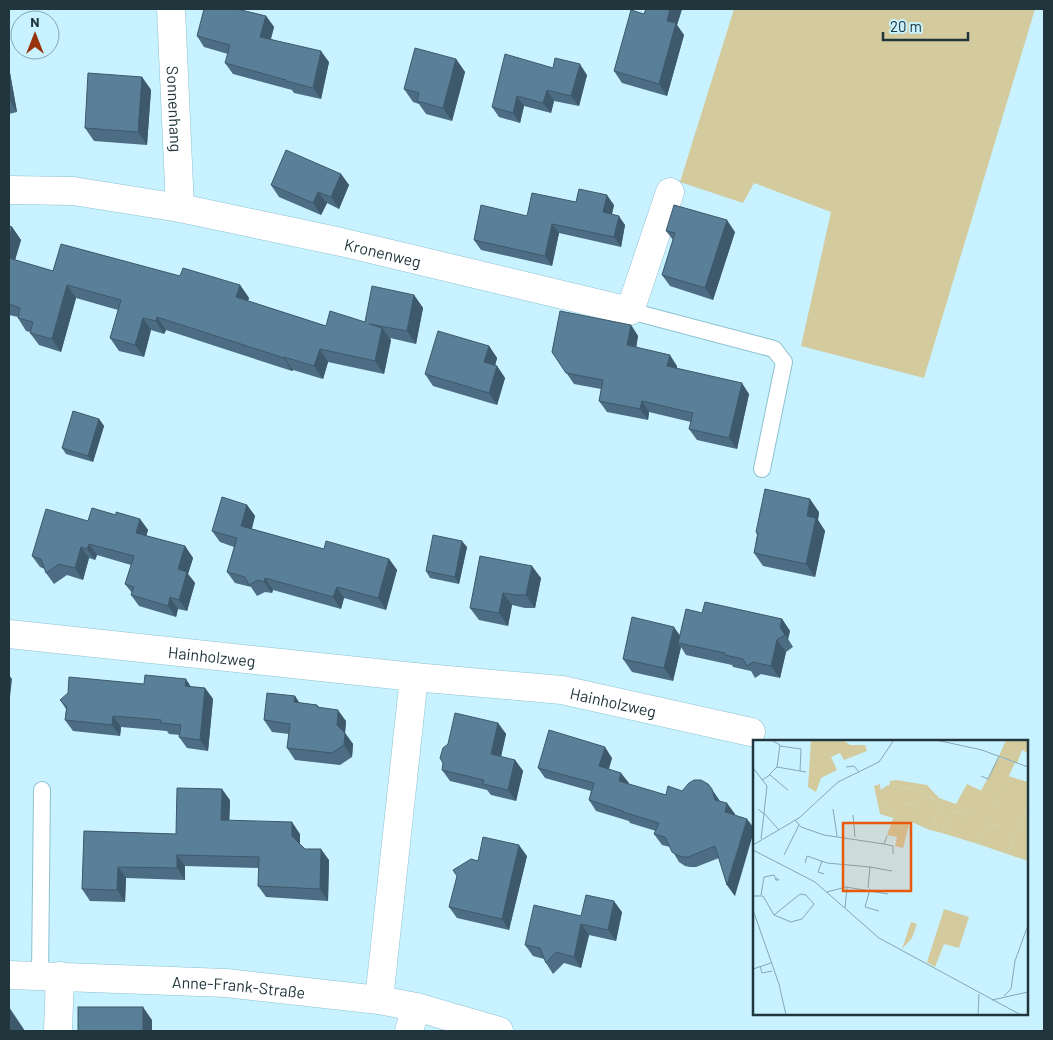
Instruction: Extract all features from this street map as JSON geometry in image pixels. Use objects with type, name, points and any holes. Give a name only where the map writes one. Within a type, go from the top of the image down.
[{"type":"street","name":"Sonnenhang","points":[[171,9],[180,208]]},
{"type":"street","name":"Kronenweg","points":[[9,190],[73,191],[180,208],[341,242],[630,311]]},
{"type":"street","points":[[630,311],[670,192]]},
{"type":"street","name":"Hainholzweg","points":[[9,634],[414,677],[562,690],[751,732]]},
{"type":"street","points":[[379,1000],[414,677]]},
{"type":"street","name":"Anne-Frank-Straße","points":[[9,975],[226,983],[379,1000],[412,1019],[499,1031]]},
{"type":"street","points":[[50,976],[58,1031]]},
{"type":"lane","points":[[630,311],[774,349],[784,362],[762,469]]},
{"type":"lane","points":[[42,790],[50,976]]},
{"type":"shaded area","points":[[734,9],[1035,9],[924,378],[801,346],[831,212],[754,183],[743,203],[680,182]]},
{"type":"building","points":[[204,9],[237,9],[266,16],[260,37],[321,51],[313,88],[225,63],[230,45],[197,36]]},
{"type":"building","points":[[646,9],[670,9],[667,21],[676,23],[659,84],[614,71],[631,10],[644,14]]},
{"type":"building","points":[[415,48],[456,59],[443,108],[417,101],[419,93],[404,89]]},
{"type":"building","points":[[505,54],[553,68],[555,58],[580,64],[571,96],[547,90],[543,103],[517,96],[513,113],[492,107]]},
{"type":"building","points":[[88,73],[142,77],[138,132],[85,128]]},
{"type":"building","points":[[286,150],[341,174],[331,197],[318,192],[313,203],[271,185]]},
{"type":"building","points":[[579,189],[607,195],[603,212],[619,216],[614,237],[552,224],[545,256],[474,240],[481,205],[527,216],[532,193],[576,202]]},
{"type":"building","points":[[674,205],[727,220],[705,288],[662,275],[675,233],[666,231]]},
{"type":"building","points":[[9,226],[12,227],[9,238]]},
{"type":"building","points":[[61,244],[180,276],[183,268],[240,285],[236,297],[326,326],[330,311],[365,322],[372,286],[414,295],[407,331],[369,324],[382,328],[375,361],[320,349],[314,366],[157,317],[156,321],[143,318],[135,345],[110,338],[121,300],[67,285],[52,339],[30,333],[33,322],[18,318],[20,308],[9,304],[9,258],[53,271]]},
{"type":"building","points":[[560,311],[631,325],[627,345],[670,355],[667,366],[742,383],[729,438],[689,429],[693,413],[642,401],[640,409],[599,401],[603,380],[566,373],[552,352]]},
{"type":"building","points":[[438,331],[489,346],[484,362],[497,366],[489,393],[425,374]]},
{"type":"building","points":[[73,411],[99,419],[88,456],[62,448]]},
{"type":"building","points":[[765,489],[810,499],[807,516],[816,518],[806,564],[754,553],[758,533],[756,532]]},
{"type":"building","points":[[222,497],[247,505],[241,526],[324,549],[326,541],[389,559],[378,598],[337,587],[333,597],[265,578],[264,582],[258,580],[249,585],[245,577],[227,572],[237,538],[212,531]]},
{"type":"building","points":[[92,508],[140,519],[136,533],[185,546],[178,569],[187,572],[179,600],[170,597],[168,606],[131,595],[134,587],[125,584],[134,556],[89,544],[87,549],[81,547],[75,568],[59,564],[46,573],[41,559],[32,556],[46,509],[88,521]]},
{"type":"building","points":[[433,535],[462,541],[455,577],[426,571]]},
{"type":"building","points":[[480,556],[532,566],[526,595],[503,593],[499,613],[470,608]]},
{"type":"building","points":[[705,602],[782,619],[780,627],[785,635],[777,640],[771,666],[753,662],[747,666],[743,659],[725,655],[725,653],[678,643],[686,609],[702,613]]},
{"type":"building","points":[[632,617],[674,627],[664,668],[623,659]]},
{"type":"building","points":[[145,675],[186,679],[185,686],[205,688],[200,740],[179,737],[181,725],[161,723],[161,720],[113,716],[112,725],[65,720],[67,707],[60,700],[68,693],[69,677],[144,684]]},
{"type":"building","points":[[267,693],[295,696],[294,702],[338,710],[337,725],[345,733],[344,745],[332,753],[287,748],[290,724],[264,720]]},
{"type":"building","points":[[455,713],[498,723],[491,754],[515,760],[508,790],[483,784],[484,780],[442,770],[443,763],[440,758],[443,748],[448,744]]},
{"type":"building","points":[[549,730],[605,747],[599,766],[621,773],[619,781],[666,795],[668,786],[682,791],[694,780],[701,780],[708,784],[712,789],[715,800],[727,803],[725,812],[747,819],[727,885],[715,846],[688,857],[677,855],[672,852],[665,837],[654,834],[659,823],[589,800],[594,783],[538,768]]},
{"type":"building","points":[[177,788],[222,789],[221,820],[292,822],[292,836],[305,849],[321,849],[320,889],[258,886],[259,857],[177,855],[177,868],[118,867],[117,890],[82,889],[84,831],[176,834]]},
{"type":"building","points":[[483,837],[519,845],[502,919],[449,907],[457,876],[453,870],[471,859],[478,861]]},
{"type":"building","points":[[586,895],[614,901],[608,930],[581,924],[574,957],[556,952],[546,963],[540,948],[525,945],[534,905],[581,916]]},
{"type":"building","points":[[78,1007],[143,1007],[143,1031],[78,1031]]}]
